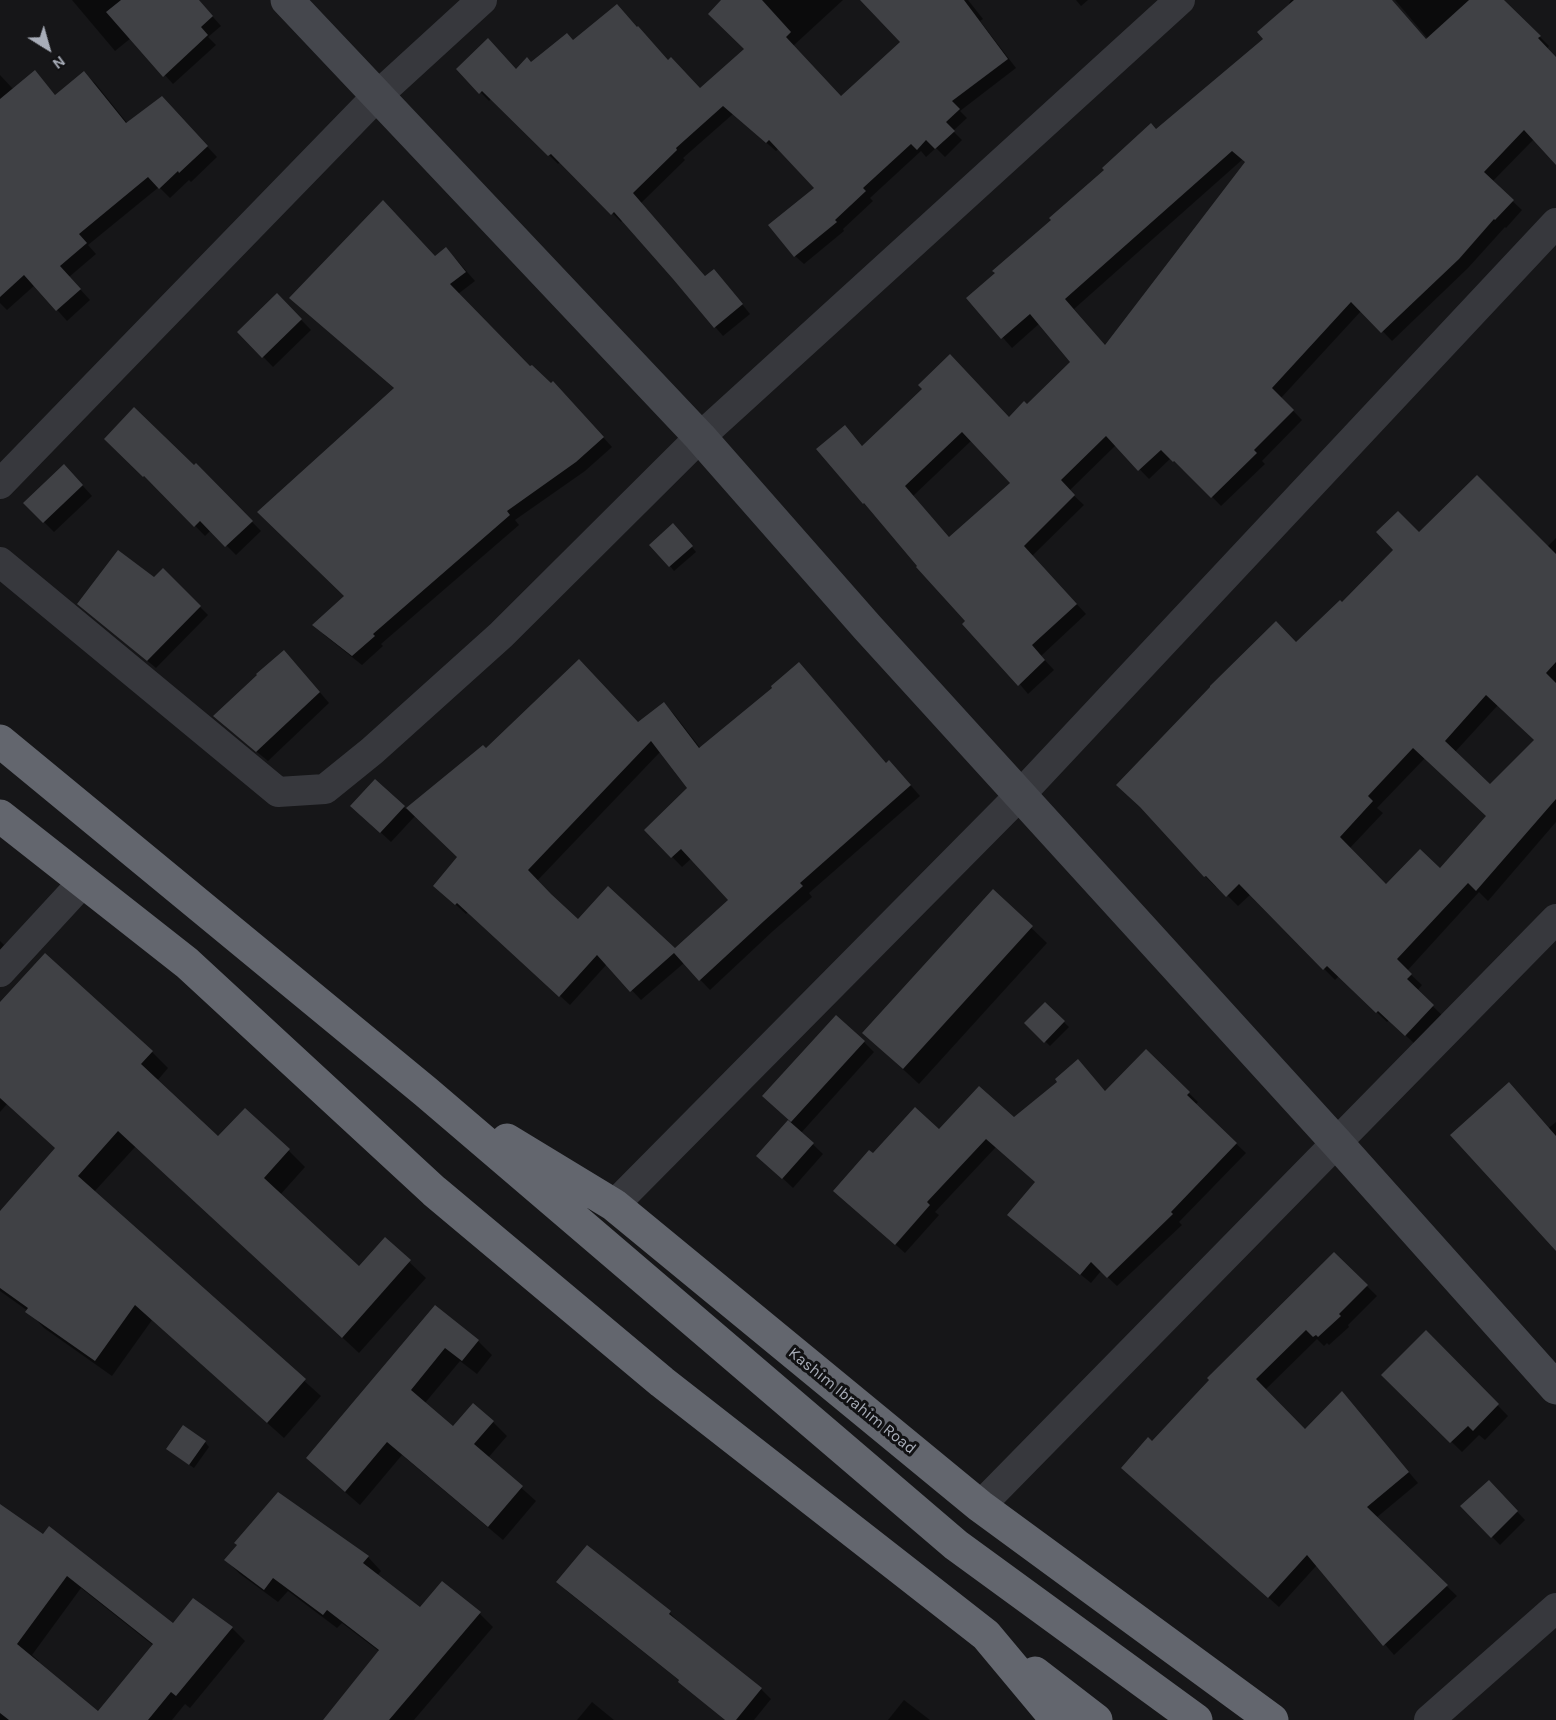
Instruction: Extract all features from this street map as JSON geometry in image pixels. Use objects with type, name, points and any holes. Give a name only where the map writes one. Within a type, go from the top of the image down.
[{"type":"highway","points":[[0,741],[426,1092],[956,1545],[1196,1720]]},
{"type":"highway","points":[[0,816],[187,963],[434,1191],[663,1382],[1096,1720]]},
{"type":"highway","name":"Kashim Ibrahim Road","points":[[426,1092],[614,1204],[981,1506],[1272,1720]]},
{"type":"highway","points":[[986,1635],[1057,1720]]},
{"type":"main road","points":[[287,0],[700,437],[867,627],[1336,1142],[1556,1388]]},
{"type":"street","points":[[0,484],[377,96],[482,0]]},
{"type":"street","points":[[0,562],[278,792],[325,789],[372,751],[501,635],[700,437],[1180,0]]},
{"type":"street","points":[[614,1204],[1020,795],[1556,223]]},
{"type":"street","points":[[0,972],[83,882]]},
{"type":"street","points":[[981,1506],[1556,919]]},
{"type":"street","points":[[1429,1720],[1556,1608]]},
{"type":"building","points":[[121,0],[199,0],[213,16],[201,27],[208,35],[163,77],[106,12]]},
{"type":"building","points":[[721,0],[762,0],[791,32],[786,37],[841,96],[900,42],[860,0],[964,0],[1008,59],[952,101],[960,109],[946,122],[955,131],[935,149],[926,140],[917,150],[911,144],[863,188],[866,191],[835,220],[837,222],[794,257],[768,225],[814,188],[769,140],[766,143],[723,106],[676,148],[677,150],[633,193],[705,276],[714,269],[743,304],[714,328],[614,212],[611,215],[551,154],[548,156],[482,91],[479,94],[456,69],[488,38],[516,69],[527,57],[531,62],[567,33],[573,40],[617,4],[668,60],[671,57],[700,88],[744,49],[708,14]]},
{"type":"building","points":[[1294,0],[1392,0],[1426,39],[1469,0],[1504,0],[1541,36],[1538,38],[1556,57],[1556,165],[1524,130],[1484,172],[1514,200],[1459,259],[1381,333],[1351,302],[1272,388],[1294,410],[1254,450],[1257,453],[1211,498],[1161,450],[1138,471],[1106,436],[1061,480],[1075,495],[1024,546],[1077,604],[1032,645],[1045,660],[1018,686],[962,624],[965,621],[816,449],[845,425],[862,446],[922,389],[918,385],[950,354],[1009,417],[1024,401],[1027,404],[1070,362],[1030,314],[1001,339],[966,298],[995,273],[992,271],[1051,220],[1049,218],[1104,170],[1102,168],[1151,123],[1156,129],[1263,39],[1257,32]],"holes":[[[1232,151],[1245,162],[1105,345],[1065,299]],[[962,432],[1010,483],[949,537],[905,486]]]},
{"type":"building","points":[[35,70],[55,95],[84,71],[126,123],[162,96],[208,146],[159,189],[148,177],[79,234],[87,243],[60,266],[81,289],[56,311],[24,275],[0,297],[0,99]]},
{"type":"building","points":[[383,200],[435,256],[446,247],[466,272],[450,284],[530,366],[532,365],[551,383],[553,381],[604,437],[576,462],[507,511],[510,515],[373,634],[375,636],[352,656],[312,625],[344,596],[257,512],[394,388],[289,298]]},
{"type":"building","points":[[277,293],[302,319],[262,358],[237,332]]},
{"type":"building","points":[[134,407],[194,465],[196,463],[253,521],[225,547],[200,521],[194,527],[104,439]]},
{"type":"building","points":[[64,464],[83,485],[43,523],[23,503]]},
{"type":"building","points":[[1477,475],[1556,554],[1556,662],[1546,673],[1556,683],[1556,799],[1476,891],[1468,883],[1397,959],[1412,974],[1407,979],[1434,1005],[1405,1036],[1378,1011],[1376,1013],[1327,966],[1323,970],[1239,884],[1226,897],[1116,785],[1210,686],[1276,621],[1296,642],[1340,600],[1342,602],[1393,550],[1376,532],[1398,511],[1419,532]],"holes":[[[1486,695],[1534,740],[1490,784],[1445,741]],[[1413,748],[1486,816],[1440,868],[1420,849],[1386,884],[1340,837],[1373,801],[1368,796]]]},
{"type":"building","points":[[673,523],[693,546],[669,567],[649,545]]},
{"type":"building","points":[[118,550],[154,577],[163,568],[201,606],[147,661],[77,604]]},
{"type":"building","points":[[284,650],[320,692],[256,752],[213,716]]},
{"type":"building","points":[[579,659],[638,722],[664,702],[699,748],[772,688],[771,686],[799,662],[886,763],[889,760],[911,785],[800,883],[803,886],[699,981],[674,953],[630,992],[597,955],[559,997],[457,903],[455,905],[433,886],[457,857],[406,808],[483,745],[486,748]],"holes":[[[651,741],[687,788],[644,830],[671,858],[681,849],[728,900],[675,948],[608,886],[578,919],[528,870]]]},
{"type":"building","points":[[375,779],[405,806],[380,833],[350,806]]},
{"type":"building","points":[[993,889],[1033,926],[903,1069],[862,1033]]},
{"type":"building","points":[[45,953],[153,1051],[141,1064],[218,1136],[245,1108],[290,1149],[264,1178],[359,1266],[385,1237],[411,1260],[342,1338],[118,1131],[78,1176],[306,1379],[267,1423],[135,1305],[95,1361],[25,1312],[28,1308],[0,1288],[0,1211],[55,1148],[0,1098],[0,1002]]},
{"type":"building","points":[[1045,1002],[1065,1021],[1044,1043],[1024,1023]]},
{"type":"building","points":[[836,1015],[865,1041],[791,1122],[762,1096]]},
{"type":"building","points":[[1146,1049],[1190,1092],[1187,1095],[1237,1143],[1171,1212],[1173,1214],[1107,1278],[1091,1262],[1080,1275],[1007,1215],[1035,1182],[986,1139],[927,1202],[930,1205],[895,1245],[833,1191],[869,1150],[873,1153],[915,1107],[939,1129],[979,1086],[1014,1117],[1057,1082],[1055,1079],[1078,1059],[1105,1091]]},
{"type":"building","points":[[1509,1082],[1556,1136],[1556,1251],[1450,1135]]},
{"type":"building","points":[[788,1120],[814,1143],[782,1179],[756,1156]]},
{"type":"building","points":[[1334,1252],[1368,1285],[1339,1314],[1341,1316],[1318,1337],[1316,1335],[1313,1337],[1306,1330],[1256,1379],[1305,1429],[1342,1391],[1409,1472],[1367,1507],[1448,1585],[1383,1646],[1307,1555],[1268,1598],[1121,1468],[1148,1437],[1152,1441],[1209,1380],[1207,1378]]},
{"type":"building","points":[[435,1305],[479,1340],[462,1361],[445,1348],[411,1390],[453,1426],[473,1403],[494,1421],[474,1444],[523,1486],[488,1527],[387,1442],[345,1492],[306,1458]]},
{"type":"building","points":[[1426,1330],[1499,1404],[1473,1431],[1468,1426],[1450,1443],[1381,1375]]},
{"type":"building","points":[[183,1425],[206,1441],[189,1465],[166,1449]]},
{"type":"building","points":[[1489,1480],[1518,1511],[1491,1538],[1460,1506]]},
{"type":"building","points":[[278,1492],[369,1556],[363,1563],[420,1607],[442,1581],[481,1612],[389,1720],[323,1720],[379,1650],[327,1610],[323,1615],[273,1578],[264,1590],[224,1560],[237,1545],[234,1543]]},
{"type":"building","points":[[0,1504],[43,1534],[49,1526],[173,1623],[193,1598],[233,1627],[176,1696],[171,1692],[148,1720],[9,1720],[0,1713]],"holes":[[[67,1576],[153,1644],[98,1711],[17,1644]]]},
{"type":"building","points":[[587,1545],[671,1611],[669,1614],[762,1688],[736,1720],[725,1720],[678,1682],[679,1680],[556,1582]]}]
